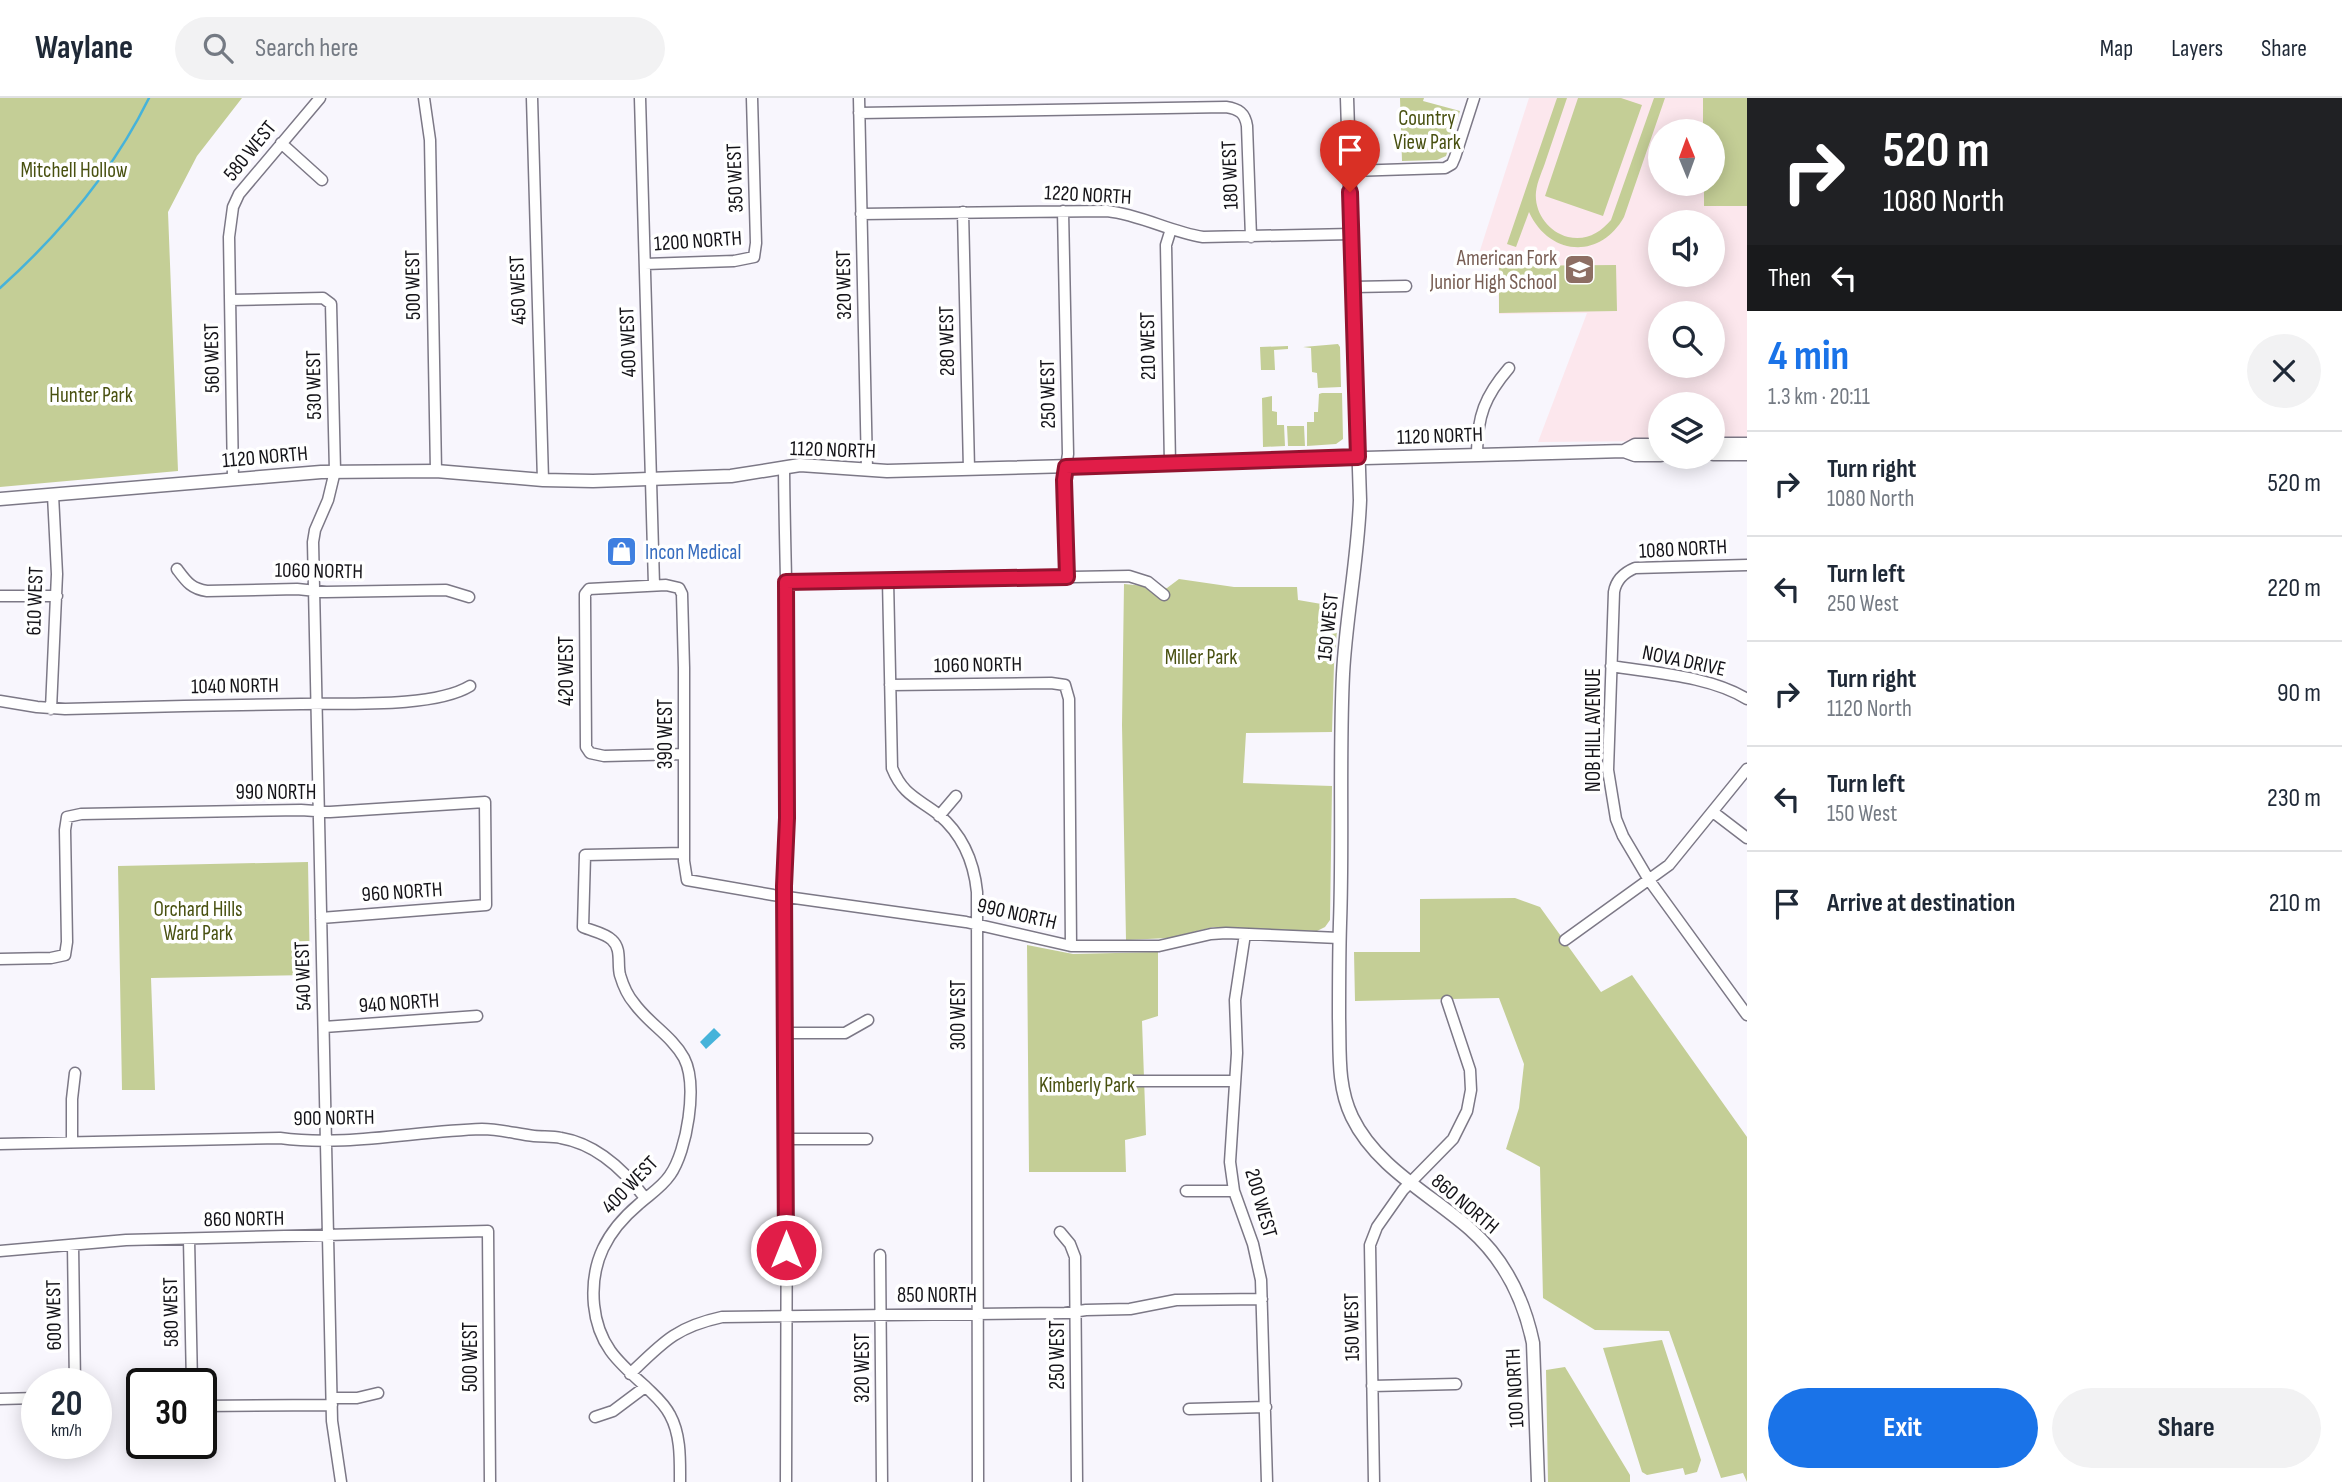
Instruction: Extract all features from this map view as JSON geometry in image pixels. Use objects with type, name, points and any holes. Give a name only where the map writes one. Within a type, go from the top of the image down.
[{"type":"street","name":"580 WEST","points":[[229,237],[233,207],[239,194],[320,98]]},
{"type":"street","name":"500 WEST","points":[[424,98],[430,140],[436,471]]},
{"type":"street","name":"450 WEST","points":[[532,98],[543,480]]},
{"type":"street","name":"400 WEST","points":[[640,98],[654,585]]},
{"type":"street","name":"350 WEST","points":[[752,98],[756,243],[754,257]]},
{"type":"street","name":"320 WEST","points":[[859,98],[867,470]]},
{"type":"street","name":"150 WEST","points":[[1347,98],[1360,519],[1345,643],[1342,700],[1339,938],[1341,1084],[1357,1126],[1377,1152]]},
{"type":"street","points":[[1350,171],[1445,168],[1451,164],[1474,98]]},
{"type":"street","points":[[859,113],[1210,103]]},
{"type":"street","name":"180 WEST","points":[[1210,103],[1242,113],[1247,126],[1251,237]]},
{"type":"street","points":[[281,143],[322,180]]},
{"type":"street","name":"1220 NORTH","points":[[861,214],[1063,211],[1123,213],[1203,237],[1352,234]]},
{"type":"street","name":"250 WEST","points":[[1063,211],[1068,454],[1064,480],[1067,577]]},
{"type":"street","name":"280 WEST","points":[[963,212],[969,469]]},
{"type":"street","name":"210 WEST","points":[[1170,464],[1166,245],[1171,229]]},
{"type":"street","name":"560 WEST","points":[[229,237],[233,478]]},
{"type":"street","name":"1200 NORTH","points":[[645,264],[734,261],[754,257]]},
{"type":"street","points":[[1353,288],[1406,286]]},
{"type":"street","name":"530 WEST","points":[[230,300],[310,298],[327,300],[331,304],[335,471]]},
{"type":"street","points":[[1477,454],[1476,432],[1482,409],[1494,385],[1509,368]]},
{"type":"street","points":[[1725,444],[1747,444]]},
{"type":"street","name":"1120 NORTH","points":[[1624,451],[1635,445],[1648,445]]},
{"type":"street","name":"1120 NORTH","points":[[0,499],[335,471],[436,471],[543,480],[651,480],[731,476],[784,467],[822,466],[867,470],[969,469],[1477,454],[1624,451],[1635,455],[1648,455]]},
{"type":"street","points":[[1725,454],[1747,454]]},
{"type":"street","points":[[784,467],[787,818],[784,861],[787,1139],[786,1482]]},
{"type":"street","name":"540 WEST","points":[[335,471],[328,500],[314,530],[314,591],[333,1437],[341,1482]]},
{"type":"street","name":"610 WEST","points":[[51,709],[57,596],[53,495]]},
{"type":"street","name":"1080 NORTH","points":[[1622,576],[1635,568],[1747,565]]},
{"type":"street","name":"1060 NORTH","points":[[177,569],[188,585],[197,590],[446,590],[469,597]]},
{"type":"street","points":[[786,582],[1129,576],[1149,582],[1164,595]]},
{"type":"street","name":"NOB HILL AVENUE","points":[[1622,576],[1617,581],[1614,593],[1608,770],[1612,803],[1623,836],[1649,880],[1747,1015]]},
{"type":"street","name":"300 WEST","points":[[888,580],[892,768],[903,790],[939,816],[958,836],[972,866],[977,892],[978,1482]]},
{"type":"street","name":"390 WEST","points":[[654,585],[679,588],[684,611],[684,870],[687,880]]},
{"type":"street","name":"420 WEST","points":[[654,585],[589,589],[585,594],[585,740],[590,753],[604,756],[684,754]]},
{"type":"street","points":[[0,596],[57,596]]},
{"type":"street","name":"NOVA DRIVE","points":[[1611,666],[1708,683],[1747,699]]},
{"type":"street","name":"1060 NORTH","points":[[890,685],[1065,685],[1069,699],[1070,946]]},
{"type":"street","name":"1040 NORTH","points":[[0,701],[51,709],[317,704],[444,697],[470,686]]},
{"type":"street","points":[[1565,940],[1675,860],[1747,769]]},
{"type":"street","points":[[939,816],[956,796]]},
{"type":"street","name":"990 NORTH","points":[[0,959],[51,958],[65,955],[65,830],[67,817],[81,814],[302,810],[330,812],[485,802],[486,905]]},
{"type":"street","points":[[1713,812],[1747,838]]},
{"type":"street","name":"400 WEST","points":[[680,1482],[679,1443],[674,1423],[661,1402],[614,1358],[599,1328],[594,1309],[593,1279],[599,1254],[609,1235],[628,1213],[670,1176],[691,1108],[689,1075],[677,1048],[638,1009],[627,993],[620,974],[619,951],[615,942],[605,935],[583,928],[585,855],[684,853]]},
{"type":"street","name":"990 NORTH","points":[[687,880],[785,897],[977,924],[1070,946],[1159,946],[1211,934],[1339,938]]},
{"type":"street","name":"960 NORTH","points":[[321,918],[486,905]]},
{"type":"street","name":"200 WEST","points":[[1245,934],[1235,1000],[1237,1053],[1230,1152],[1234,1191],[1257,1258],[1262,1298],[1267,1482]]},
{"type":"street","name":"150 WEST","points":[[1374,1482],[1370,1245],[1377,1227],[1403,1190],[1453,1139],[1464,1121],[1469,1101],[1470,1070],[1447,1001]]},
{"type":"street","name":"940 NORTH","points":[[324,1027],[477,1016]]},
{"type":"street","points":[[786,1033],[845,1033],[868,1020]]},
{"type":"street","points":[[72,1142],[75,1073]]},
{"type":"street","points":[[1132,1081],[1235,1080]]},
{"type":"street","name":"900 NORTH","points":[[0,1144],[280,1138],[326,1141],[482,1129],[559,1137],[580,1143],[602,1154],[621,1169],[645,1198]]},
{"type":"street","points":[[787,1139],[867,1139]]},
{"type":"street","name":"860 NORTH","points":[[1377,1152],[1411,1184],[1471,1230],[1489,1248],[1518,1294]]},
{"type":"street","points":[[1186,1191],[1234,1191]]},
{"type":"street","name":"500 WEST","points":[[488,1231],[491,1482]]},
{"type":"street","name":"860 NORTH","points":[[0,1251],[127,1240],[488,1231]]},
{"type":"street","name":"250 WEST","points":[[1060,1231],[1070,1244],[1075,1257],[1077,1482]]},
{"type":"street","name":"580 WEST","points":[[189,1239],[192,1368]]},
{"type":"street","name":"600 WEST","points":[[73,1245],[75,1368]]},
{"type":"street","name":"320 WEST","points":[[880,1255],[882,1482]]},
{"type":"street","name":"100 NORTH","points":[[1518,1294],[1533,1343],[1538,1482]]},
{"type":"street","name":"850 NORTH","points":[[630,1374],[670,1336],[693,1324],[722,1317],[1076,1312],[1130,1309],[1177,1300],[1262,1298]]},
{"type":"street","points":[[1372,1386],[1456,1384]]},
{"type":"street","points":[[595,1417],[612,1411],[645,1387]]},
{"type":"street","points":[[217,1405],[332,1401],[377,1393]]},
{"type":"street","points":[[0,1399],[21,1398]]},
{"type":"street","points":[[1189,1409],[1266,1407]]},
{"type":"shaded area","name":"American Fork Junior High School","points":[[1529,98],[1747,98],[1747,440],[1725,440],[1725,392],[1648,392],[1648,441],[1538,442],[1587,313],[1499,314],[1498,266],[1475,266]]},
{"type":"green space","points":[[0,98],[242,98],[197,156],[168,212],[178,471],[0,487]]},
{"type":"green space","name":"Country View Park","points":[[1400,98],[1424,98],[1423,101],[1460,111],[1446,156],[1437,160],[1402,161]]},
{"type":"green space","points":[[1557,98],[1567,98],[1538,184],[1537,207],[1554,231],[1568,237],[1581,238],[1602,229],[1611,220],[1654,98],[1665,98],[1658,119],[1648,119],[1648,147],[1624,217],[1614,231],[1602,241],[1575,247],[1549,237],[1538,227],[1529,212],[1516,247],[1507,244]]},
{"type":"green space","points":[[1578,98],[1621,98],[1642,105],[1603,216],[1545,196]]},
{"type":"green space","points":[[1703,98],[1747,98],[1747,206],[1704,206],[1704,196],[1726,196],[1726,119],[1703,119]]},
{"type":"green space","points":[[1616,265],[1617,311],[1499,313],[1499,266]]},
{"type":"green space","points":[[1338,344],[1341,387],[1318,388],[1317,373],[1312,372],[1311,348],[1303,347]]},
{"type":"green space","points":[[1288,346],[1288,349],[1274,350],[1275,370],[1261,370],[1260,347]]},
{"type":"green space","points":[[1342,393],[1343,439],[1336,444],[1307,446],[1307,422],[1314,422],[1314,412],[1318,412],[1319,394]]},
{"type":"green space","points":[[1272,396],[1272,411],[1277,412],[1277,425],[1284,425],[1285,446],[1263,447],[1262,398]]},
{"type":"green space","points":[[1287,426],[1304,426],[1305,446],[1288,446]]},
{"type":"green space","name":"Miller Park","points":[[1179,579],[1234,587],[1297,587],[1298,600],[1339,607],[1332,732],[1246,733],[1243,783],[1332,786],[1330,920],[1325,927],[1317,931],[1213,927],[1169,938],[1126,940],[1122,725],[1124,584],[1167,588]]},
{"type":"green space","name":"Orchard Hills Ward Park","points":[[308,862],[310,975],[151,978],[155,1090],[122,1090],[118,866]]},
{"type":"green space","points":[[1515,898],[1540,907],[1601,992],[1632,975],[1747,1137],[1747,1482],[1743,1473],[1721,1478],[1669,1331],[1595,1330],[1543,1298],[1540,1167],[1506,1149],[1519,1108],[1524,1064],[1499,998],[1355,1001],[1354,952],[1420,952],[1420,899]]},
{"type":"green space","name":"Kimberly Park","points":[[1027,945],[1073,954],[1158,952],[1158,1016],[1142,1021],[1146,1135],[1125,1140],[1126,1172],[1029,1172]]},
{"type":"green space","points":[[1662,1340],[1701,1460],[1697,1472],[1685,1475],[1683,1468],[1647,1475],[1642,1472],[1603,1348]]},
{"type":"green space","points":[[1565,1367],[1630,1475],[1630,1482],[1548,1482],[1546,1370]]},
{"type":"water","points":[[714,1028],[721,1035],[706,1049],[700,1042]]},
{"type":"waterway","points":[[0,288],[44,246],[102,176],[149,98]]},
{"type":"place","name":"American Fork Junior High School","points":[[1580,270]]},
{"type":"place","name":"Incon Medical","points":[[622,552]]},
{"type":"route","points":[[786,1250],[786,582],[1067,577],[1064,480],[1066,467],[1358,457],[1350,192]]},
{"type":"park label","name":"Mitchell Hollow","points":[[74,170]]},
{"type":"park label","name":"Hunter Park","points":[[91,395]]}]
